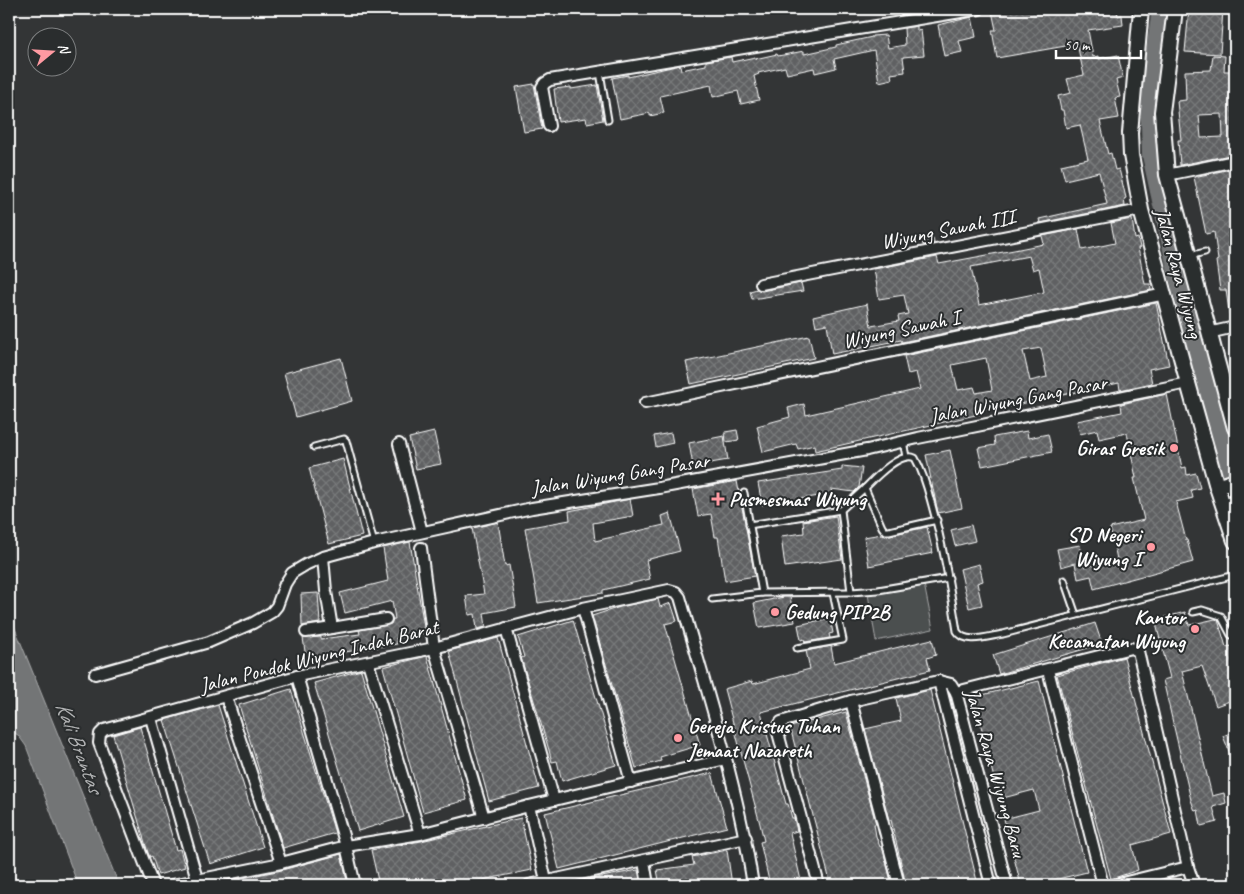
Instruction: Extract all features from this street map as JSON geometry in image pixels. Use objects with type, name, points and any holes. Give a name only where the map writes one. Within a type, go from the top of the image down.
[{"type":"main road","name":"Jalan Raya Wiyung","points":[[1141,9],[1130,133],[1131,155],[1142,210],[1188,384],[1226,484],[1235,541]]},
{"type":"main road","name":"Jalan Raya Wiyung","points":[[1175,9],[1162,112],[1167,175],[1235,428]]},
{"type":"street","points":[[549,126],[542,87],[550,80],[979,9]]},
{"type":"street","points":[[1167,175],[1235,161]]},
{"type":"street","name":"Wiyung Sawah III","points":[[761,284],[1142,210]]},
{"type":"street","name":"Wiyung Sawah I","points":[[645,402],[1165,294]]},
{"type":"street","points":[[1208,332],[1235,328]]},
{"type":"street","name":"Jalan Wiyung Gang Pasar","points":[[95,674],[208,642],[253,623],[272,612],[277,606],[285,584],[292,573],[323,557],[374,542],[532,508],[660,488],[867,450],[903,441],[1188,384]]},
{"type":"street","points":[[399,444],[422,532]]},
{"type":"street","points":[[421,548],[434,648],[484,818]]},
{"type":"street","points":[[323,557],[332,628]]},
{"type":"street","name":"Jalan Pondok Wiyung Indah Barat","points":[[153,885],[99,743],[100,734],[108,728],[151,718],[297,676],[434,648],[583,608],[669,590],[676,592],[680,597],[726,759]]},
{"type":"street","points":[[583,608],[632,782]]},
{"type":"street","points":[[306,632],[386,619]]},
{"type":"street","points":[[506,628],[554,800]]},
{"type":"street","points":[[956,692],[1130,648],[1138,651],[1188,867],[1194,885]]},
{"type":"street","points":[[368,662],[420,834]]},
{"type":"street","points":[[1048,670],[1102,885]]},
{"type":"street","points":[[297,676],[346,846],[355,885]]},
{"type":"street","points":[[819,885],[777,727],[781,722],[851,701],[939,680]]},
{"type":"street","name":"Jalan Raya Wiyung Baru","points":[[939,680],[951,684],[956,692],[1007,885]]},
{"type":"street","name":"Jalan Raya Wiyung Baru","points":[[939,680],[990,885]]},
{"type":"street","points":[[226,697],[281,863]]},
{"type":"street","points":[[851,701],[899,885]]},
{"type":"street","points":[[151,718],[197,879]]},
{"type":"street","points":[[172,885],[281,863],[346,846],[420,834],[726,759],[746,838],[753,885]]},
{"type":"street","points":[[528,806],[547,883]]},
{"type":"street","points":[[530,885],[547,883],[746,838]]},
{"type":"street","points":[[644,861],[648,885]]},
{"type":"street","points":[[1114,885],[1188,867]]},
{"type":"lane","points":[[600,72],[608,120]]},
{"type":"lane","points":[[1189,256],[1205,252]]},
{"type":"lane","points":[[314,447],[346,440],[374,542]]},
{"type":"lane","points":[[903,441],[906,456]]},
{"type":"lane","points":[[750,525],[841,510],[878,474],[906,456],[915,458],[921,468],[937,520],[949,578],[957,631],[962,637],[968,639],[1003,634],[1235,574]]},
{"type":"lane","points":[[865,488],[885,531],[937,520]]},
{"type":"lane","points":[[744,493],[762,593]]},
{"type":"lane","points":[[841,510],[851,592]]},
{"type":"lane","points":[[712,599],[762,593],[833,593],[878,590],[949,578]]},
{"type":"lane","points":[[1064,580],[1076,615]]},
{"type":"lane","points":[[797,648],[843,640],[833,593]]},
{"type":"lane","points":[[1193,612],[1202,610],[1221,616],[1231,635],[1235,635]]},
{"type":"shaded area","points":[[924,584],[933,629],[876,641],[868,594]]},
{"type":"shaded area","name":"Kali Brantas","points":[[9,611],[119,885],[78,885],[26,746],[18,735],[9,730]]},
{"type":"building","points":[[1010,9],[1011,11],[1019,9],[1117,9],[1118,16],[1122,15],[1123,25],[1088,30],[1093,57],[1099,56],[1099,59],[1118,55],[1123,78],[1116,80],[1120,97],[1115,98],[1119,118],[1100,121],[1108,154],[1111,153],[1115,170],[1119,169],[1126,198],[1124,199],[1125,206],[1040,223],[1039,219],[1107,204],[1099,172],[1065,180],[1061,165],[1088,159],[1080,125],[1066,128],[1058,96],[1071,93],[1067,79],[1084,75],[1077,44],[997,58],[992,30],[996,30],[992,11]]},
{"type":"building","points":[[1189,9],[1223,9],[1220,54],[1185,52]]},
{"type":"building","points":[[972,17],[976,37],[959,41],[962,52],[944,56],[938,25]]},
{"type":"building","points":[[917,26],[917,31],[921,30],[924,55],[903,57],[905,72],[891,74],[892,79],[879,82],[874,50],[834,59],[836,68],[815,73],[814,68],[787,74],[785,67],[758,73],[754,76],[759,100],[741,104],[738,91],[713,97],[711,85],[660,96],[664,113],[650,116],[650,113],[620,119],[612,78],[628,75],[628,77],[680,65],[681,70],[706,65],[706,61],[731,57],[732,62],[804,51],[804,54],[872,36],[886,35],[888,48],[905,45],[904,28]]},
{"type":"building","points":[[1213,55],[1225,56],[1224,71],[1235,71],[1235,154],[1180,165],[1178,140],[1181,140],[1177,101],[1186,100],[1185,71],[1211,70]],"holes":[[[1222,114],[1223,137],[1201,138],[1199,115]]]},
{"type":"building","points":[[534,84],[542,129],[524,132],[516,87]]},
{"type":"building","points":[[597,85],[603,120],[587,123],[586,118],[558,122],[554,89],[571,87],[571,89]]},
{"type":"building","points":[[1235,168],[1235,318],[1230,319],[1226,290],[1220,290],[1214,232],[1206,234],[1194,177]]},
{"type":"building","points":[[1132,219],[1135,239],[1138,238],[1140,248],[1138,248],[1145,284],[1150,284],[1151,290],[902,342],[901,340],[832,354],[827,324],[816,326],[814,316],[867,304],[871,326],[899,321],[898,316],[908,314],[904,295],[879,299],[874,269],[937,257],[939,264],[1014,250],[1044,244],[1042,236],[1078,229],[1082,250],[1115,243],[1111,223]],"holes":[[[1029,256],[1033,270],[1039,268],[1044,292],[979,305],[971,267]]]},
{"type":"building","points":[[933,238],[934,243],[923,245],[922,241]]},
{"type":"building","points":[[801,283],[803,291],[752,299],[750,291],[757,289],[762,291]]},
{"type":"building","points":[[1156,303],[1169,365],[1149,369],[1152,383],[1120,390],[1119,383],[997,409],[996,407],[979,410],[980,414],[815,451],[814,445],[798,449],[796,444],[763,452],[757,426],[790,417],[788,408],[804,404],[806,415],[920,389],[916,372],[908,374],[904,356]],"holes":[[[1041,348],[1047,377],[1030,381],[1023,351]],[[986,358],[992,390],[976,393],[974,387],[958,390],[952,365]]]},
{"type":"building","points":[[809,336],[814,358],[691,384],[686,362]]},
{"type":"building","points":[[341,358],[352,401],[296,417],[284,373]]},
{"type":"building","points":[[1167,394],[1182,468],[1186,467],[1187,475],[1196,473],[1200,488],[1191,490],[1193,498],[1176,502],[1193,562],[1094,589],[1091,576],[1078,579],[1075,563],[1061,567],[1057,549],[1080,545],[1085,567],[1117,559],[1110,528],[1144,520],[1134,478],[1136,478],[1127,433],[1099,439],[1097,430],[1080,434],[1077,421],[1122,412],[1121,404]]},
{"type":"building","points":[[737,430],[739,440],[726,442],[725,432]]},
{"type":"building","points":[[1027,431],[1028,438],[1048,434],[1052,452],[982,466],[978,448],[995,445],[994,437]]},
{"type":"building","points":[[434,432],[441,464],[416,469],[409,438]]},
{"type":"building","points":[[671,433],[673,443],[656,447],[654,436]]},
{"type":"building","points":[[724,436],[728,460],[693,466],[689,443]]},
{"type":"building","points":[[950,450],[962,508],[938,513],[926,455]]},
{"type":"building","points":[[343,459],[362,536],[329,544],[309,468]]},
{"type":"building","points":[[842,466],[862,468],[859,487],[854,492],[831,489],[832,494],[762,505],[758,483],[842,470]]},
{"type":"building","points":[[737,481],[755,576],[725,581],[718,537],[715,537],[711,514],[698,516],[693,489]]},
{"type":"building","points":[[630,499],[633,516],[593,523],[595,541],[664,525],[662,516],[670,513],[680,551],[646,560],[650,579],[603,590],[603,593],[538,603],[525,528],[570,520],[569,511]]},
{"type":"building","points":[[836,516],[842,559],[785,567],[781,536],[804,533],[803,521]]},
{"type":"building","points":[[498,522],[505,566],[509,565],[516,607],[484,613],[486,627],[477,629],[475,614],[469,615],[466,596],[484,594],[472,528]]},
{"type":"building","points":[[971,525],[975,541],[955,546],[951,530]]},
{"type":"building","points":[[927,527],[933,553],[869,566],[864,537],[882,534],[890,535]]},
{"type":"building","points":[[410,542],[425,633],[396,638],[397,644],[306,658],[303,638],[321,637],[321,639],[360,634],[359,630],[391,624],[393,619],[395,619],[392,601],[345,613],[340,593],[388,581],[383,548]]},
{"type":"building","points":[[979,564],[983,581],[977,583],[982,605],[969,608],[960,569]]},
{"type":"building","points":[[318,593],[320,623],[302,626],[301,594]]},
{"type":"building","name":"Gedung PIP2B","points":[[790,597],[795,622],[759,628],[754,603]]},
{"type":"building","points":[[658,599],[660,607],[671,603],[677,621],[665,624],[700,745],[660,757],[661,761],[636,768],[592,616],[620,607]]},
{"type":"building","points":[[1185,612],[1189,625],[1218,620],[1226,647],[1232,646],[1235,658],[1235,699],[1216,706],[1202,666],[1182,671],[1212,796],[1224,793],[1226,803],[1213,807],[1217,822],[1201,826],[1198,810],[1195,811],[1191,800],[1163,680],[1170,678],[1155,620]]},
{"type":"building","points":[[830,618],[833,633],[829,634],[830,638],[805,642],[804,639],[801,640],[798,625]]},
{"type":"building","points":[[573,620],[616,765],[562,781],[557,761],[552,762],[521,658],[524,657],[518,637]]},
{"type":"building","points":[[1095,623],[1102,644],[999,674],[993,655]]},
{"type":"building","points":[[498,638],[539,788],[489,801],[449,651]]},
{"type":"building","points":[[932,639],[936,655],[927,658],[930,670],[761,712],[786,804],[788,804],[792,818],[794,818],[797,831],[790,833],[802,885],[770,885],[760,842],[764,841],[724,689],[752,681],[753,684],[810,669],[806,651],[831,646],[834,663]]},
{"type":"building","points":[[427,656],[467,800],[423,812],[383,667]]},
{"type":"building","points":[[1124,657],[1171,834],[1132,845],[1138,870],[1111,879],[1057,675]]},
{"type":"building","points":[[361,670],[404,817],[358,831],[314,683]]},
{"type":"building","points":[[1039,681],[1087,872],[1033,885],[1021,885],[1004,819],[1039,810],[1034,790],[999,799],[974,697]]},
{"type":"building","points":[[291,689],[335,833],[283,848],[239,705]]},
{"type":"building","points":[[930,690],[978,885],[906,885],[891,820],[889,820],[865,729],[901,721],[896,698]]},
{"type":"building","points":[[218,705],[263,847],[210,864],[164,720]]},
{"type":"building","points":[[846,712],[876,824],[874,824],[876,836],[880,847],[882,846],[892,885],[831,885],[790,727]]},
{"type":"building","points":[[140,727],[176,850],[180,849],[185,867],[158,875],[152,856],[150,857],[148,853],[113,735]]},
{"type":"building","points":[[1235,731],[1235,766],[1223,736]]},
{"type":"building","points":[[712,773],[727,827],[559,869],[545,813]]},
{"type":"building","points":[[521,818],[532,870],[458,885],[379,885],[371,850],[421,841]]},
{"type":"building","points":[[727,850],[732,885],[660,885],[657,870],[694,865],[692,857]]},
{"type":"building","points":[[341,854],[348,885],[213,885],[282,870]]},
{"type":"building","points":[[638,870],[641,885],[582,885],[581,881]]},
{"type":"waterway","points":[[1162,9],[1150,96],[1152,155],[1178,272],[1222,442],[1235,480]]},
{"type":"place","name":"Giras Gresik","points":[[1174,448]]},
{"type":"place","name":"Pusmesmas Wiyung","points":[[718,499]]},
{"type":"place","name":"SD Negeri Wiyung I","points":[[1151,547]]},
{"type":"place","name":"Gedung PIP2B","points":[[775,612]]},
{"type":"place","name":"Kantor Kecamatan Wiyung","points":[[1195,629]]},
{"type":"place","name":"Gereja Kristus Tuhan Jemaat Nazareth","points":[[678,738]]}]
